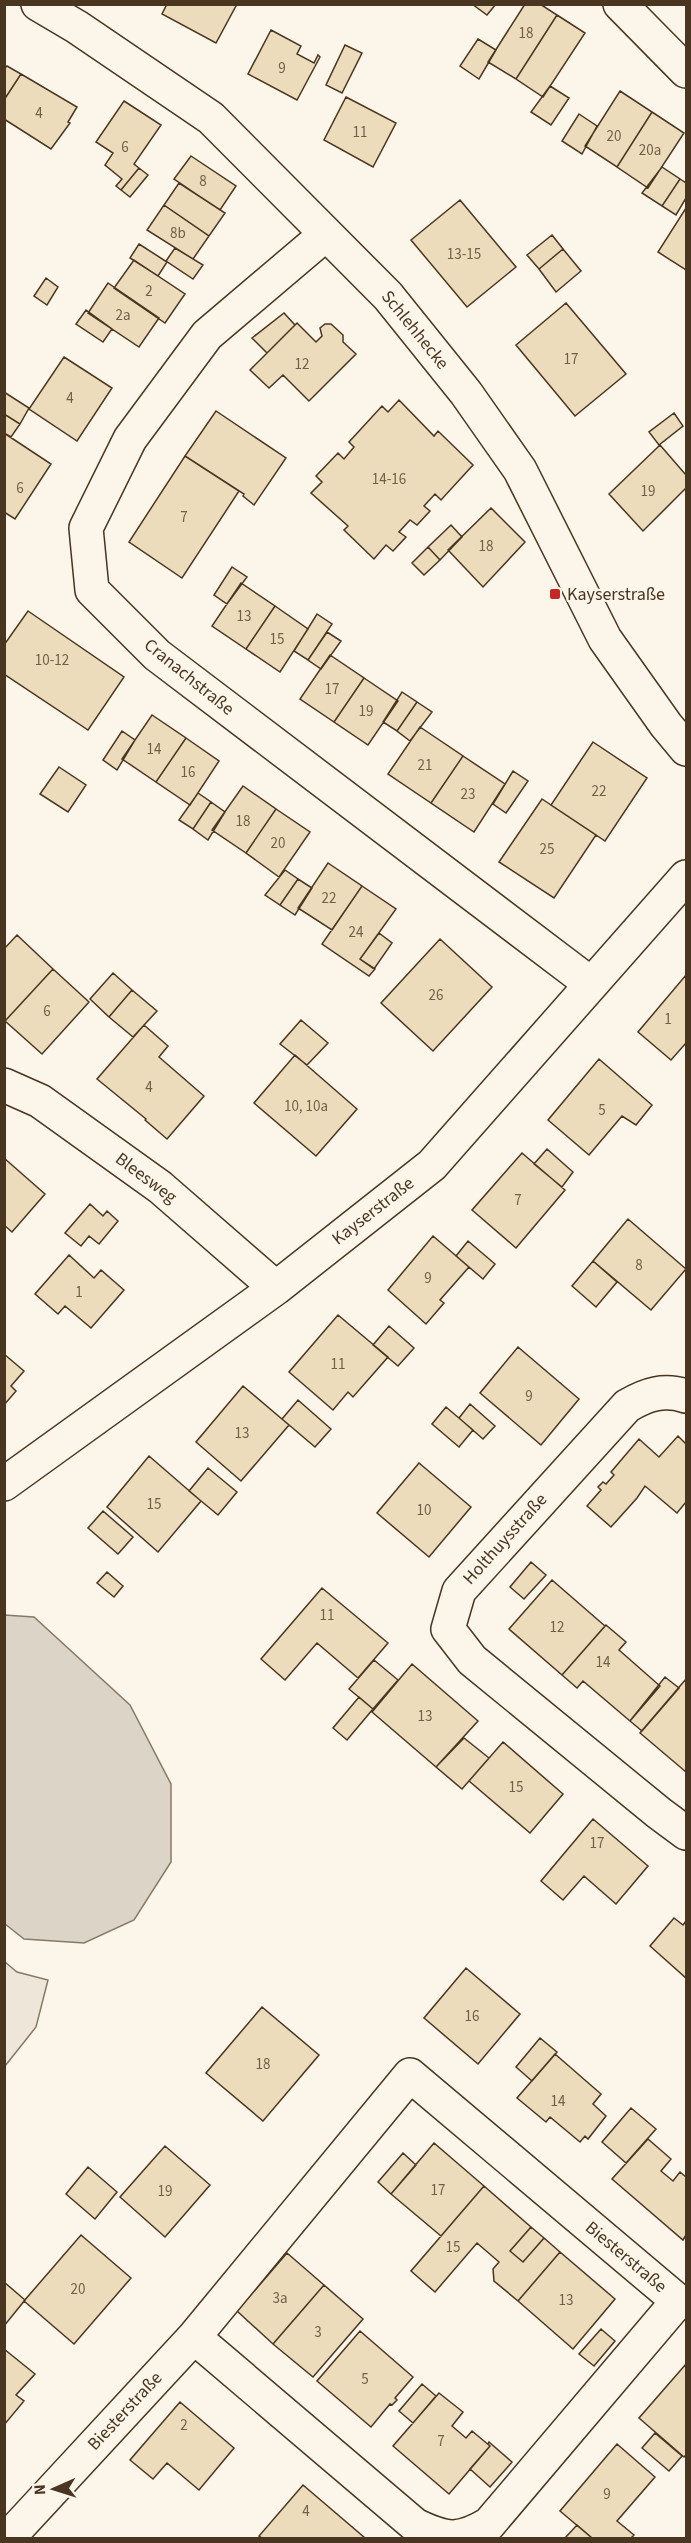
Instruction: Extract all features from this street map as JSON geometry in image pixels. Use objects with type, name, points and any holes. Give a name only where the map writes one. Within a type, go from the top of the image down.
[{"type":"street","name":"Schlehhecke","points":[[38,4],[77,27],[211,118],[388,296],[466,393],[520,470],[605,639],[666,725],[687,749]]},
{"type":"street","points":[[620,4],[687,71]]},
{"type":"street","name":"Cranachstraße","points":[[326,234],[207,335],[130,439],[86,528],[92,590],[157,656],[591,984]]},
{"type":"street","name":"Kayserstraße","points":[[4,1484],[276,1287],[432,1165],[687,877]]},
{"type":"street","name":"Bleesweg","points":[[4,1085],[40,1101],[160,1186],[276,1287]]},
{"type":"street","name":"Holthuysstraße","points":[[687,1396],[672,1392],[646,1395],[627,1406],[459,1591],[448,1629],[472,1660],[658,1813],[687,1833]]},
{"type":"street","name":"Biesterstraße","points":[[8,2538],[194,2337],[410,2075],[678,2301],[489,2524],[472,2534],[456,2538],[438,2536],[415,2525],[194,2337]]},
{"type":"shaded area","points":[[4,1615],[34,1617],[130,1705],[171,1784],[171,1862],[134,1920],[84,1943],[24,1939],[5,1924]]},
{"type":"shaded area","points":[[5,1962],[17,1972],[48,1980],[36,2027],[5,2066]]},
{"type":"building","points":[[167,4],[237,4],[216,43],[162,14]]},
{"type":"building","points":[[472,4],[496,4],[487,15]]},
{"type":"building","points":[[525,4],[540,4],[557,15],[516,79],[488,62]]},
{"type":"building","points":[[557,15],[585,33],[543,97],[516,79]]},
{"type":"building","points":[[271,30],[301,46],[297,54],[314,63],[318,55],[320,57],[297,100],[248,74]]},
{"type":"building","points":[[478,39],[496,50],[479,79],[460,66]]},
{"type":"building","points":[[345,45],[362,53],[342,93],[326,85]]},
{"type":"building","points":[[7,66],[21,74],[4,100],[4,69]]},
{"type":"building","points":[[21,74],[77,107],[68,122],[70,123],[51,149],[4,119],[4,100]]},
{"type":"building","points":[[550,86],[569,98],[551,125],[531,112]]},
{"type":"building","points":[[620,91],[652,112],[617,167],[585,146]]},
{"type":"building","points":[[346,97],[396,123],[373,167],[324,140]]},
{"type":"building","points":[[124,101],[161,125],[134,164],[139,168],[121,190],[116,186],[122,179],[105,165],[113,153],[96,142]]},
{"type":"building","points":[[652,112],[684,133],[648,188],[617,167]]},
{"type":"building","points":[[579,114],[597,126],[582,154],[562,141]]},
{"type":"building","points":[[191,156],[236,186],[220,210],[174,179]]},
{"type":"building","points":[[662,167],[680,179],[662,206],[642,193]]},
{"type":"building","points":[[139,168],[148,175],[130,197],[121,190]]},
{"type":"building","points":[[680,179],[686,183],[686,198],[676,215],[662,206]]},
{"type":"building","points":[[179,183],[225,213],[209,236],[164,205]]},
{"type":"building","points":[[460,200],[516,267],[467,307],[411,240]]},
{"type":"building","points":[[164,205],[209,236],[193,259],[147,230]]},
{"type":"building","points":[[686,208],[686,270],[658,252]]},
{"type":"building","points":[[552,235],[563,249],[539,269],[527,255]]},
{"type":"building","points":[[139,244],[167,262],[158,276],[130,258]]},
{"type":"building","points":[[175,248],[203,265],[193,279],[166,261]]},
{"type":"building","points":[[563,249],[581,271],[556,292],[539,269]]},
{"type":"building","points":[[134,260],[185,294],[165,323],[114,288]]},
{"type":"building","points":[[46,278],[58,287],[47,305],[34,296]]},
{"type":"building","points":[[108,283],[159,318],[139,347],[88,313]]},
{"type":"building","points":[[566,303],[626,374],[575,416],[516,345]]},
{"type":"building","points":[[86,310],[112,329],[103,342],[76,324]]},
{"type":"building","points":[[284,313],[295,325],[267,353],[252,338]]},
{"type":"building","points":[[297,323],[316,342],[322,336],[320,328],[325,324],[331,324],[343,335],[343,342],[356,354],[309,401],[283,375],[269,388],[250,370]]},
{"type":"building","points":[[64,357],[112,388],[77,441],[29,409]]},
{"type":"building","points":[[4,392],[29,408],[20,424],[4,414]]},
{"type":"building","points":[[399,400],[434,436],[438,431],[473,465],[441,500],[435,494],[424,506],[430,511],[417,525],[410,520],[399,532],[406,537],[393,551],[386,545],[374,559],[344,530],[348,526],[311,493],[322,482],[316,476],[338,453],[344,459],[354,447],[349,442],[382,406],[388,412]]},
{"type":"building","points":[[216,411],[286,458],[254,505],[243,496],[244,494],[185,456]]},
{"type":"building","points":[[674,413],[683,426],[659,445],[649,432]]},
{"type":"building","points":[[4,414],[20,424],[11,437],[4,433]]},
{"type":"building","points":[[4,433],[51,464],[15,519],[4,512]]},
{"type":"building","points":[[660,445],[686,475],[686,488],[643,531],[609,494]]},
{"type":"building","points":[[185,456],[239,491],[182,578],[129,542]]},
{"type":"building","points":[[491,508],[525,542],[483,587],[448,550]]},
{"type":"building","points":[[451,525],[462,537],[440,560],[428,547]]},
{"type":"building","points":[[428,547],[440,560],[424,575],[412,563]]},
{"type":"building","points":[[232,567],[247,577],[227,604],[214,595]]},
{"type":"building","points":[[241,583],[275,606],[246,649],[212,626]]},
{"type":"building","points":[[275,606],[308,629],[280,672],[246,649]]},
{"type":"building","points":[[28,611],[124,677],[88,730],[4,674],[4,645]]},
{"type":"building","points":[[317,614],[332,624],[308,660],[294,651]]},
{"type":"building","points":[[327,632],[341,641],[321,669],[308,660]]},
{"type":"building","points":[[330,655],[364,678],[334,722],[300,699]]},
{"type":"building","points":[[364,678],[398,701],[368,745],[334,722]]},
{"type":"building","points":[[402,692],[417,702],[397,731],[383,722]]},
{"type":"building","points":[[417,702],[432,712],[410,741],[397,731]]},
{"type":"building","points":[[152,715],[186,738],[156,782],[122,759]]},
{"type":"building","points":[[420,727],[463,756],[431,803],[388,774]]},
{"type":"building","points":[[122,731],[135,740],[117,770],[103,760]]},
{"type":"building","points":[[186,738],[219,761],[190,805],[156,782]]},
{"type":"building","points":[[593,742],[647,778],[605,841],[551,805]]},
{"type":"building","points":[[463,756],[505,784],[474,832],[431,803]]},
{"type":"building","points":[[59,767],[86,785],[68,812],[40,794]]},
{"type":"building","points":[[513,771],[528,781],[506,813],[493,804]]},
{"type":"building","points":[[243,786],[276,809],[246,853],[212,830]]},
{"type":"building","points":[[198,793],[211,802],[193,829],[179,820]]},
{"type":"building","points":[[542,799],[596,835],[554,898],[499,862]]},
{"type":"building","points":[[211,802],[225,812],[208,840],[193,829]]},
{"type":"building","points":[[276,809],[310,832],[279,877],[246,853]]},
{"type":"building","points":[[328,863],[362,886],[332,930],[298,908]]},
{"type":"building","points":[[285,870],[298,879],[280,905],[265,895]]},
{"type":"building","points":[[298,879],[312,888],[295,915],[280,905]]},
{"type":"building","points":[[362,886],[396,909],[360,959],[375,969],[369,976],[322,944]]},
{"type":"building","points":[[379,933],[392,943],[374,969],[360,959]]},
{"type":"building","points":[[17,935],[53,969],[5,1021],[4,949]]},
{"type":"building","points":[[440,939],[492,987],[433,1051],[381,1003]]},
{"type":"building","points":[[53,969],[89,1002],[42,1054],[5,1021]]},
{"type":"building","points":[[113,973],[132,990],[109,1017],[90,999]]},
{"type":"building","points":[[686,975],[686,1043],[671,1060],[638,1032]]},
{"type":"building","points":[[132,990],[157,1011],[133,1037],[109,1017]]},
{"type":"building","points":[[301,1020],[328,1043],[307,1065],[280,1044]]},
{"type":"building","points":[[144,1025],[168,1046],[159,1057],[204,1096],[167,1139],[97,1079]]},
{"type":"building","points":[[295,1055],[357,1109],[316,1156],[254,1103]]},
{"type":"building","points":[[599,1059],[652,1105],[636,1125],[622,1116],[589,1155],[548,1120]]},
{"type":"building","points":[[547,1149],[573,1172],[562,1187],[534,1164]]},
{"type":"building","points":[[522,1153],[565,1190],[516,1248],[472,1210]]},
{"type":"building","points":[[4,1158],[45,1194],[12,1232],[4,1225]]},
{"type":"building","points":[[90,1204],[103,1216],[107,1211],[118,1221],[99,1244],[89,1236],[81,1246],[65,1233]]},
{"type":"building","points":[[628,1219],[686,1269],[651,1310],[593,1261]]},
{"type":"building","points":[[433,1236],[469,1267],[440,1300],[444,1303],[426,1324],[388,1290]]},
{"type":"building","points":[[468,1241],[495,1264],[483,1279],[456,1256]]},
{"type":"building","points":[[69,1255],[94,1278],[101,1270],[124,1290],[91,1328],[65,1306],[58,1314],[35,1294]]},
{"type":"building","points":[[593,1261],[617,1282],[596,1307],[572,1286]]},
{"type":"building","points":[[338,1315],[388,1357],[353,1397],[348,1392],[333,1410],[289,1372]]},
{"type":"building","points":[[389,1326],[414,1348],[398,1366],[373,1345]]},
{"type":"building","points":[[518,1347],[579,1399],[541,1445],[480,1393]]},
{"type":"building","points":[[4,1354],[24,1371],[11,1386],[16,1391],[4,1405]]},
{"type":"building","points":[[243,1386],[289,1425],[241,1481],[196,1442]]},
{"type":"building","points":[[298,1400],[331,1429],[315,1447],[282,1419]]},
{"type":"building","points":[[470,1404],[495,1426],[483,1439],[459,1418]]},
{"type":"building","points":[[446,1407],[473,1430],[459,1447],[432,1424]]},
{"type":"building","points":[[678,1436],[686,1444],[686,1502],[677,1513],[645,1486],[611,1527],[587,1506],[601,1490],[598,1487],[603,1482],[606,1484],[614,1475],[611,1472],[639,1439],[659,1457]]},
{"type":"building","points":[[149,1456],[201,1501],[158,1552],[107,1507]]},
{"type":"building","points":[[419,1463],[471,1507],[429,1557],[377,1513]]},
{"type":"building","points":[[208,1468],[237,1492],[218,1515],[189,1491]]},
{"type":"building","points":[[103,1511],[133,1537],[118,1554],[88,1528]]},
{"type":"building","points":[[531,1562],[546,1575],[524,1599],[510,1587]]},
{"type":"building","points":[[107,1572],[123,1586],[114,1597],[97,1583]]},
{"type":"building","points":[[552,1580],[605,1626],[562,1675],[509,1629]]},
{"type":"building","points":[[322,1588],[388,1643],[358,1678],[317,1643],[285,1680],[261,1659]]},
{"type":"building","points":[[606,1625],[626,1642],[619,1650],[660,1686],[630,1721],[583,1681],[577,1688],[562,1675]]},
{"type":"building","points":[[374,1660],[398,1680],[373,1709],[349,1689]]},
{"type":"building","points":[[412,1664],[478,1721],[436,1767],[372,1712]]},
{"type":"building","points":[[665,1677],[679,1688],[642,1731],[630,1721]]},
{"type":"building","points":[[686,1679],[686,1772],[640,1733]]},
{"type":"building","points":[[359,1697],[373,1709],[347,1740],[333,1728]]},
{"type":"building","points":[[464,1738],[489,1758],[462,1789],[436,1767]]},
{"type":"building","points":[[503,1742],[563,1794],[530,1833],[469,1781]]},
{"type":"building","points":[[593,1819],[648,1866],[616,1904],[584,1876],[563,1900],[541,1881]]},
{"type":"building","points":[[674,1918],[683,1925],[686,1921],[686,1978],[650,1946]]},
{"type":"building","points":[[466,1968],[520,2014],[478,2064],[424,2018]]},
{"type":"building","points":[[262,2007],[319,2055],[263,2121],[206,2073]]},
{"type":"building","points":[[540,2038],[557,2052],[532,2081],[516,2067]]},
{"type":"building","points":[[555,2054],[601,2094],[593,2104],[606,2116],[588,2139],[585,2136],[580,2142],[550,2117],[546,2122],[517,2098]]},
{"type":"building","points":[[631,2108],[656,2129],[626,2163],[602,2142]]},
{"type":"building","points":[[648,2139],[671,2159],[661,2171],[673,2181],[680,2172],[686,2177],[686,2235],[683,2240],[612,2179]]},
{"type":"building","points":[[434,2143],[484,2186],[441,2236],[391,2194]]},
{"type":"building","points":[[165,2146],[210,2185],[165,2237],[120,2197]]},
{"type":"building","points":[[403,2153],[416,2165],[391,2194],[378,2182]]},
{"type":"building","points":[[88,2167],[117,2192],[95,2219],[66,2194]]},
{"type":"building","points":[[484,2186],[531,2227],[510,2251],[523,2262],[544,2238],[560,2252],[518,2301],[494,2281],[493,2269],[499,2262],[477,2243],[435,2292],[411,2271]]},
{"type":"building","points":[[531,2227],[544,2238],[523,2262],[510,2251]]},
{"type":"building","points":[[81,2235],[131,2278],[74,2344],[24,2301]]},
{"type":"building","points":[[560,2252],[615,2299],[573,2349],[518,2301]]},
{"type":"building","points":[[287,2253],[324,2285],[273,2344],[237,2311]]},
{"type":"building","points":[[4,2282],[25,2300],[4,2326]]},
{"type":"building","points":[[324,2285],[363,2319],[313,2377],[273,2344]]},
{"type":"building","points":[[601,2329],[615,2341],[594,2366],[579,2354]]},
{"type":"building","points":[[360,2331],[413,2377],[395,2398],[397,2400],[392,2405],[390,2404],[371,2427],[317,2381]]},
{"type":"building","points":[[4,2349],[35,2374],[16,2395],[24,2401],[4,2425]]},
{"type":"building","points":[[686,2364],[686,2455],[684,2457],[639,2418]]},
{"type":"building","points":[[422,2384],[436,2396],[413,2423],[399,2411]]},
{"type":"building","points":[[439,2393],[463,2412],[452,2426],[466,2438],[472,2431],[490,2446],[449,2494],[393,2446]]},
{"type":"building","points":[[180,2402],[234,2448],[199,2490],[167,2463],[153,2479],[130,2460]]},
{"type":"building","points":[[655,2433],[682,2456],[669,2471],[642,2448]]},
{"type":"building","points":[[489,2442],[512,2462],[490,2487],[470,2469],[490,2446]]},
{"type":"building","points":[[617,2444],[655,2477],[617,2521],[634,2535],[631,2538],[592,2538],[560,2511]]},
{"type":"building","points":[[303,2485],[365,2538],[262,2538],[259,2536]]},
{"type":"building","points":[[577,2525],[592,2538],[565,2538]]},
{"type":"place","name":"Kayserstraße","points":[[555,594]]}]
